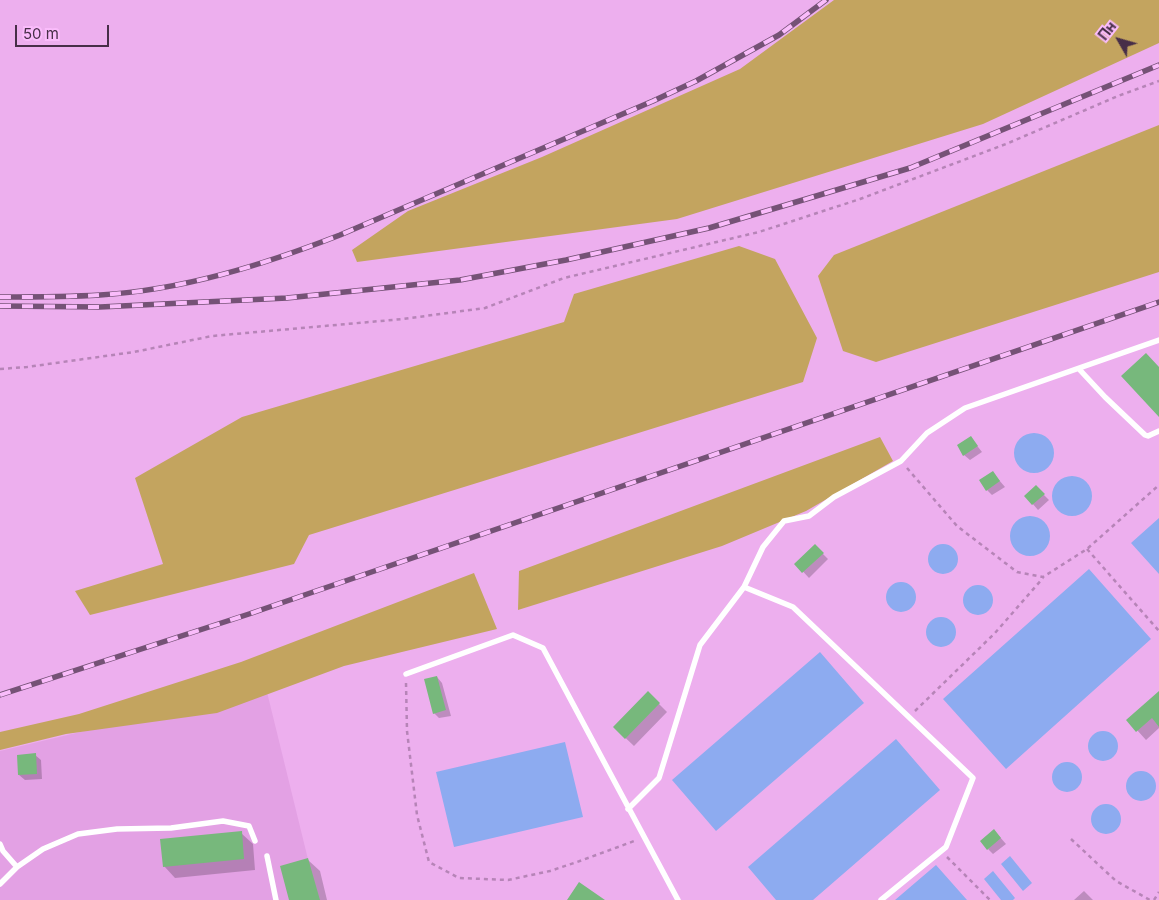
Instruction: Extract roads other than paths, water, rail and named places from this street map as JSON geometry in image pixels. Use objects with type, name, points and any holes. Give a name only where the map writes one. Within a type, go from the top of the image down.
[{"type":"lane","points":[[628,808],[659,778],[700,644],[744,587],[763,547],[784,521],[809,516],[834,497],[901,461],[927,433],[965,408],[1159,340]]},
{"type":"lane","points":[[1079,369],[1145,435],[1148,436],[1159,432]]},
{"type":"lane","points":[[744,587],[793,607],[973,778],[946,847],[881,900]]},
{"type":"lane","points":[[406,674],[513,635],[543,648],[678,900]]},
{"type":"lane","points":[[0,884],[17,867],[43,849],[78,834],[107,830],[171,828],[223,821],[249,826],[254,841]]},
{"type":"lane","points":[[0,844],[17,867]]},
{"type":"lane","points":[[267,856],[276,900]]},
{"type":"water","points":[[1034,433],[1048,439],[1054,453],[1048,467],[1034,473],[1020,467],[1014,453],[1020,439]]},
{"type":"water","points":[[1072,476],[1086,482],[1092,496],[1086,510],[1072,516],[1058,510],[1052,496],[1058,482]]},
{"type":"water","points":[[1030,516],[1044,522],[1050,536],[1044,550],[1030,556],[1016,550],[1010,536],[1016,522]]},
{"type":"water","points":[[1159,518],[1159,574],[1131,543]]},
{"type":"water","points":[[943,544],[949,545],[957,553],[957,565],[949,573],[943,574],[937,573],[929,565],[928,559],[929,553],[937,545]]},
{"type":"water","points":[[1089,569],[1151,639],[1006,769],[943,699]]},
{"type":"water","points":[[901,582],[907,583],[915,591],[915,603],[907,611],[901,612],[895,611],[887,603],[886,597],[887,591],[895,583]]},
{"type":"water","points":[[978,585],[984,586],[992,594],[992,606],[984,614],[978,615],[972,614],[964,606],[963,600],[964,594],[972,586]]},
{"type":"water","points":[[941,617],[947,618],[955,626],[955,638],[947,646],[941,647],[935,646],[927,638],[926,632],[927,626],[935,618]]},
{"type":"water","points":[[820,652],[864,703],[716,831],[672,780]]},
{"type":"water","points":[[1103,731],[1109,732],[1117,740],[1117,752],[1109,760],[1103,761],[1097,760],[1089,752],[1088,746],[1089,740],[1097,732]]},
{"type":"water","points":[[896,739],[940,790],[813,900],[776,900],[748,867]]},
{"type":"water","points":[[565,742],[583,817],[454,847],[436,772]]},
{"type":"water","points":[[1067,762],[1073,763],[1081,771],[1081,783],[1073,791],[1067,792],[1061,791],[1053,783],[1052,777],[1053,771],[1061,763]]},
{"type":"water","points":[[1141,771],[1147,772],[1155,780],[1155,792],[1147,800],[1141,801],[1135,800],[1127,792],[1126,786],[1127,780],[1135,772]]},
{"type":"water","points":[[1106,804],[1112,805],[1120,813],[1120,825],[1112,833],[1106,834],[1100,833],[1092,825],[1091,819],[1092,813],[1100,805]]},
{"type":"water","points":[[1010,856],[1032,883],[1023,891],[1001,864]]},
{"type":"water","points":[[936,865],[967,900],[895,900]]},
{"type":"water","points":[[993,871],[1015,898],[1013,900],[1001,900],[984,879]]},
{"type":"railway","points":[[0,297],[100,295],[162,288],[252,266],[311,246],[696,81],[779,35],[826,0]]},
{"type":"railway","points":[[0,306],[100,307],[287,298],[460,280],[566,260],[709,228],[910,168],[1159,65]]},
{"type":"railway","points":[[0,695],[249,614],[1159,302]]}]
